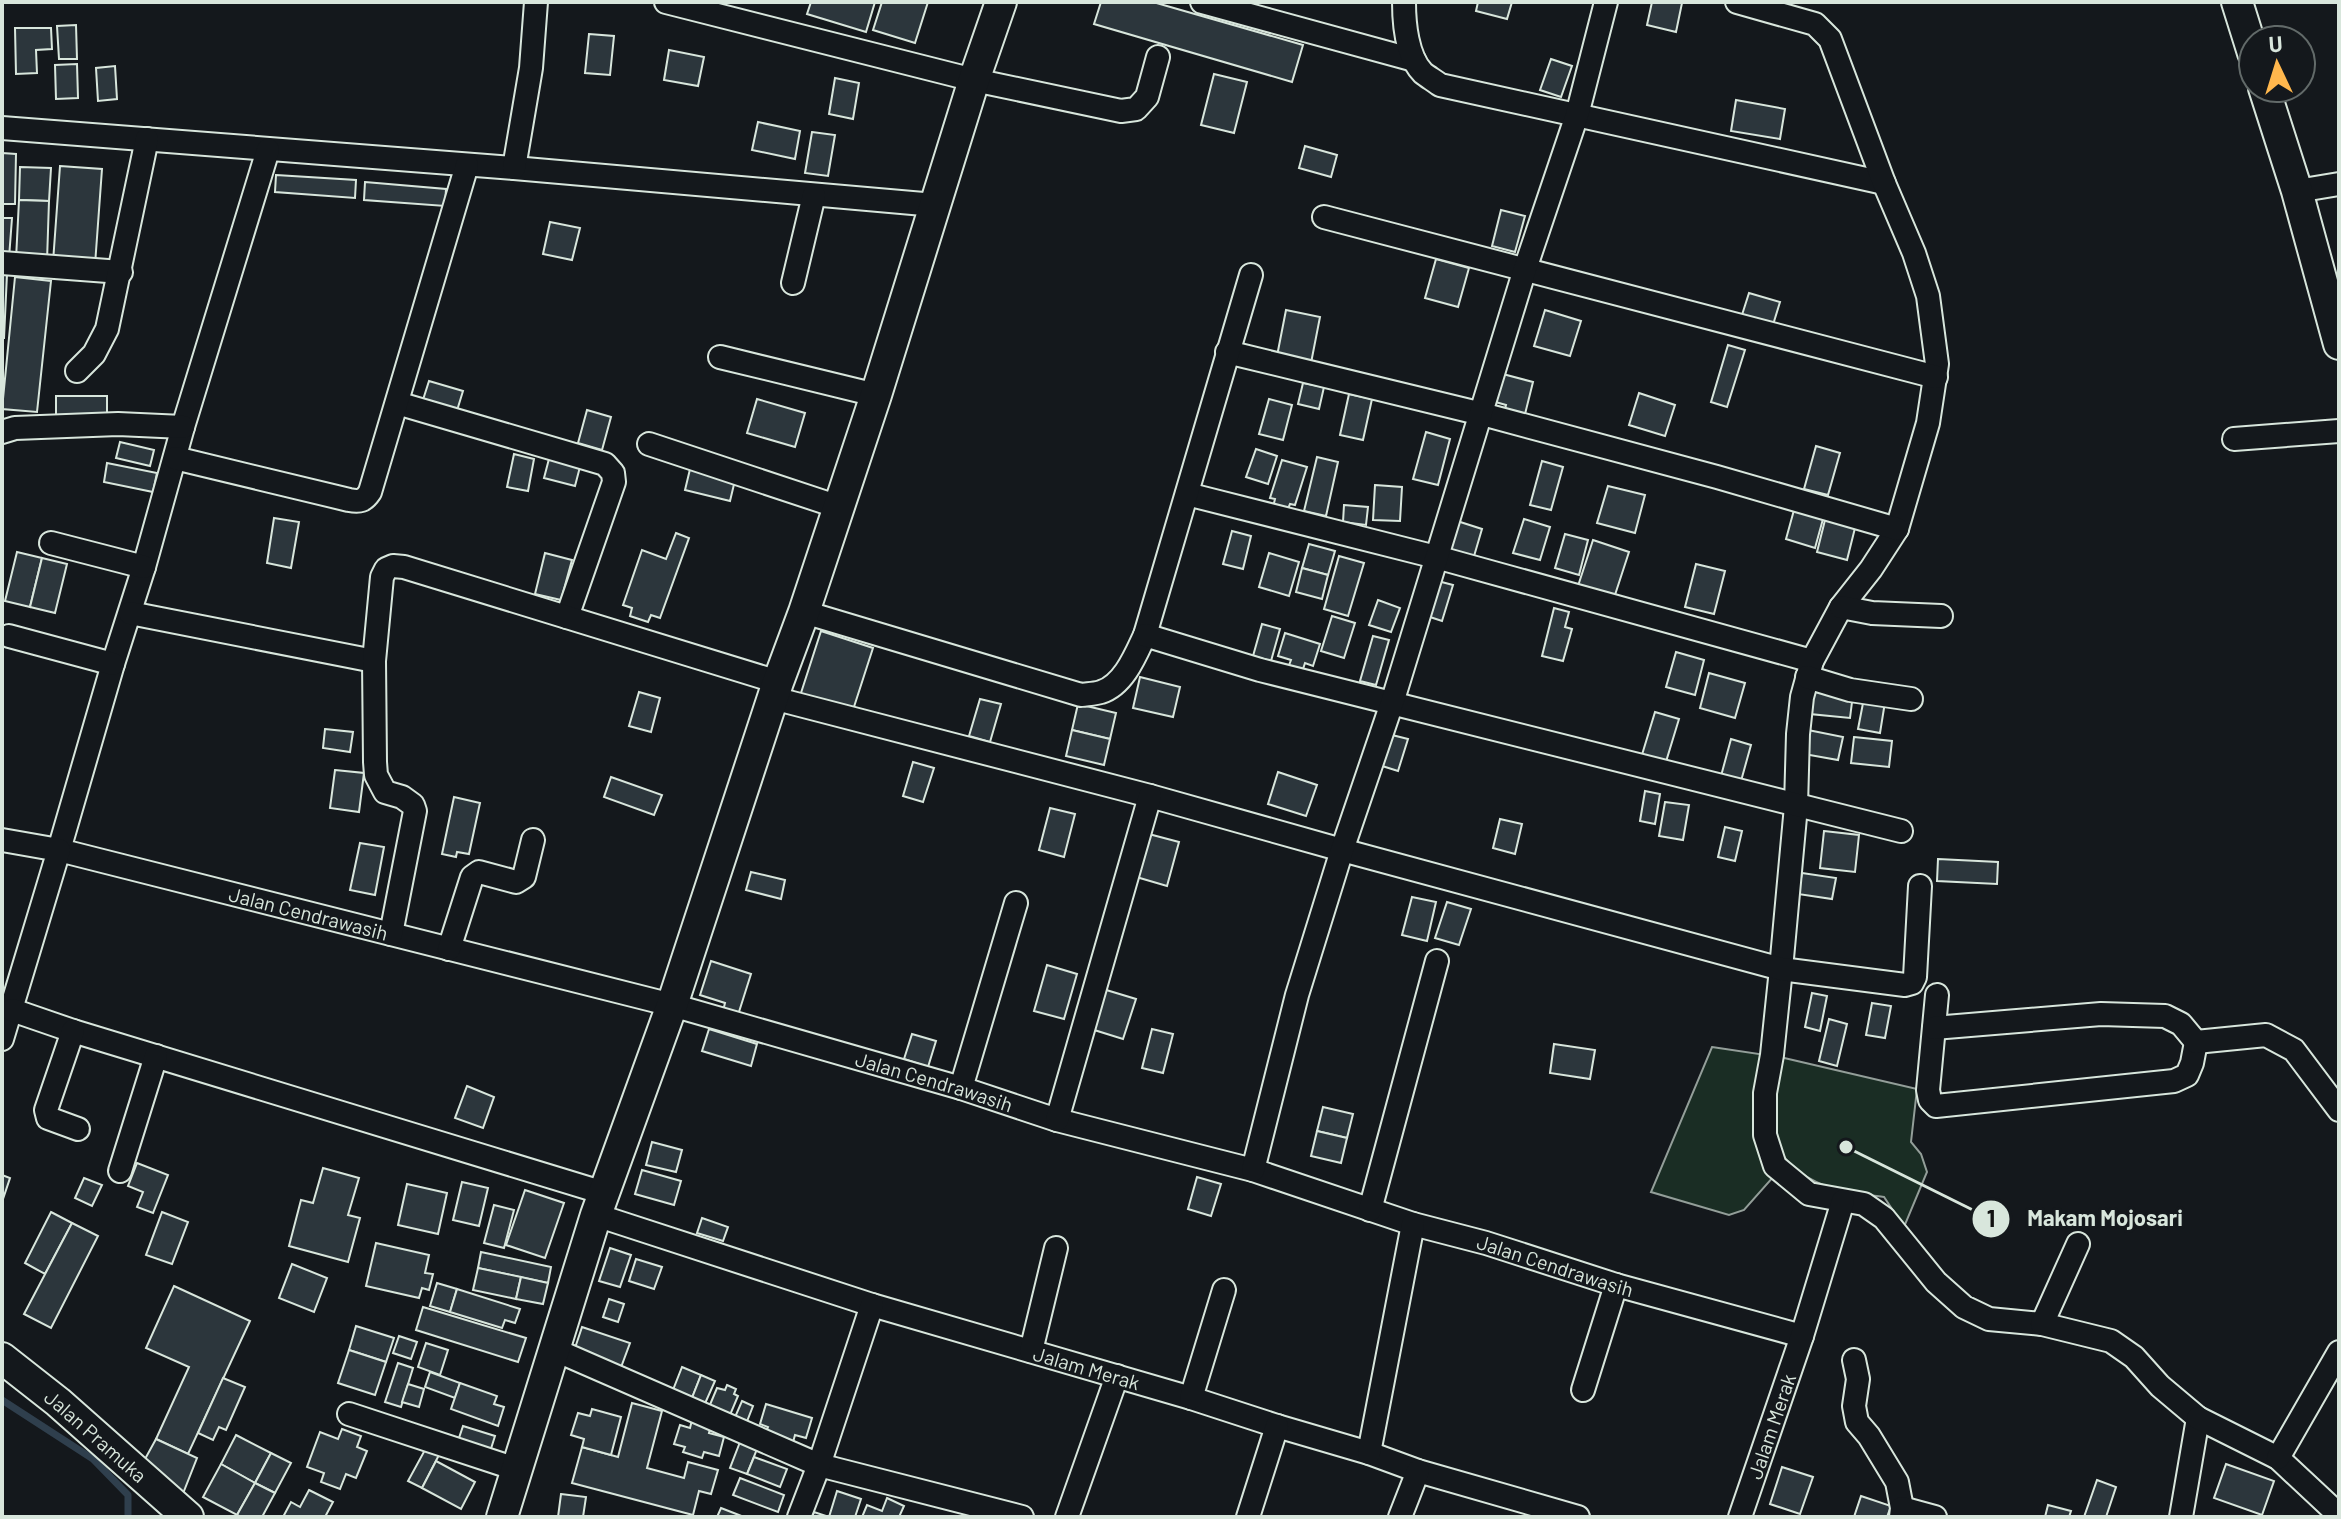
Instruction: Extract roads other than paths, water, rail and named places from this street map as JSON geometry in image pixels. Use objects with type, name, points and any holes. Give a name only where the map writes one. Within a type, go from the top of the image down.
[{"type":"main road","points":[[502,1517],[600,1204],[672,1005],[804,612],[1001,2]]},
{"type":"main road","points":[[2237,2],[2244,24]]},
{"type":"main road","points":[[2269,104],[2297,191],[2339,344]]},
{"type":"main road","name":"Jalan Pramuka","points":[[2,1358],[58,1402],[188,1517]]},
{"type":"street","points":[[514,168],[531,68],[536,2]]},
{"type":"street","points":[[667,2],[974,80],[1121,111],[1136,109],[1147,97],[1158,57]]},
{"type":"street","points":[[1202,2],[1414,60]]},
{"type":"street","points":[[1404,2],[1408,40],[1414,60],[1422,72],[1440,85],[1884,183]]},
{"type":"street","points":[[1253,1170],[1297,995],[1392,703],[1525,269],[1577,115],[1606,2]]},
{"type":"street","points":[[1737,2],[1815,24],[1830,39],[1914,253],[1928,296],[1937,364],[1928,423],[1897,529],[1841,607],[1810,669],[1802,697],[1796,806],[1781,969],[1765,1093],[1765,1135],[1775,1166],[1809,1194],[1864,1204],[1884,1218],[1936,1282],[1964,1307],[1989,1319],[2042,1324],[2111,1341],[2134,1357],[2160,1386],[2198,1418],[2278,1458],[2339,1515]]},
{"type":"street","points":[[2,128],[935,205]]},
{"type":"street","points":[[77,371],[94,354],[107,329],[147,139]]},
{"type":"street","points":[[2,1039],[268,150]]},
{"type":"street","points":[[175,458],[359,502],[366,499],[467,165]]},
{"type":"street","points":[[2297,191],[2339,184]]},
{"type":"street","points":[[793,283],[814,195]]},
{"type":"street","points":[[1324,217],[1936,377]]},
{"type":"street","points":[[2,263],[121,272]]},
{"type":"street","points":[[804,612],[1081,695],[1105,691],[1121,677],[1145,635],[1251,275]]},
{"type":"street","points":[[1227,352],[1482,414],[1897,529]]},
{"type":"street","points":[[720,357],[876,395]]},
{"type":"street","points":[[397,403],[605,464],[613,473],[614,482],[567,617]]},
{"type":"street","points":[[2,432],[15,428],[118,424],[183,427]]},
{"type":"street","points":[[2234,439],[2339,431]]},
{"type":"street","points":[[649,444],[839,507]]},
{"type":"street","points":[[1187,494],[1436,557],[1810,669],[1850,690],[1911,699]]},
{"type":"street","points":[[51,543],[144,567]]},
{"type":"street","points":[[391,934],[415,811],[413,805],[402,797],[385,792],[376,775],[374,661],[382,577],[386,569],[393,566],[567,617],[776,690],[1342,850],[1781,969],[1905,985],[1912,983],[1915,977],[1920,886]]},
{"type":"street","points":[[1841,607],[1872,613],[1941,616]]},
{"type":"street","points":[[130,613],[374,661]]},
{"type":"street","points":[[1145,635],[1260,670],[1901,831]]},
{"type":"street","points":[[9,636],[113,664]]},
{"type":"street","points":[[1057,1120],[1150,796]]},
{"type":"street","name":"Jalan Cendrawasih","points":[[2,840],[59,850],[672,1005],[961,1088],[1057,1120],[1253,1170],[1413,1224],[1486,1243],[1616,1285],[1802,1336]]},
{"type":"street","points":[[449,949],[472,877],[479,872],[516,882],[524,877],[533,840]]},
{"type":"street","points":[[961,1088],[1016,903]]},
{"type":"street","points":[[1370,1210],[1437,961]]},
{"type":"street","points":[[1937,995],[1928,1090],[1930,1100],[1936,1106],[2174,1081],[2187,1075],[2196,1042]]},
{"type":"street","name":"Jalam Merak","points":[[12,1010],[600,1204],[872,1305],[1191,1398],[1418,1471],[1578,1517]]},
{"type":"street","points":[[1934,1028],[2101,1014],[2165,1016],[2181,1024],[2196,1042]]},
{"type":"street","points":[[73,1031],[46,1110],[48,1118],[78,1129]]},
{"type":"street","points":[[2196,1042],[2266,1035],[2294,1050],[2339,1110]]},
{"type":"street","points":[[120,1171],[156,1056]]},
{"type":"street","name":"Jalam Merak","points":[[1740,1517],[1802,1336],[1843,1201]]},
{"type":"street","points":[[1369,1453],[1413,1224]]},
{"type":"street","points":[[2042,1324],[2078,1244]]},
{"type":"street","points":[[1031,1351],[1056,1248]]},
{"type":"street","points":[[1583,1390],[1616,1285]]},
{"type":"street","points":[[1191,1398],[1224,1290]]},
{"type":"street","points":[[799,1517],[872,1305]]},
{"type":"street","points":[[553,1349],[819,1465],[1022,1517]]},
{"type":"street","points":[[2278,1458],[2339,1352]]},
{"type":"street","points":[[1854,1360],[1858,1379],[1854,1406],[1857,1422],[1897,1482],[1901,1512],[1935,1517]]},
{"type":"street","points":[[1067,1517],[1117,1376]]},
{"type":"street","points":[[349,1414],[516,1469]]},
{"type":"street","points":[[2181,1517],[2198,1418]]},
{"type":"street","points":[[1248,1517],[1277,1426]]},
{"type":"street","points":[[1400,1517],[1418,1471]]},
{"type":"waterway","points":[[2,1400],[93,1459],[128,1495],[128,1517]]},
{"type":"place","name":"Makam Mojosari","points":[[1846,1147]]}]
